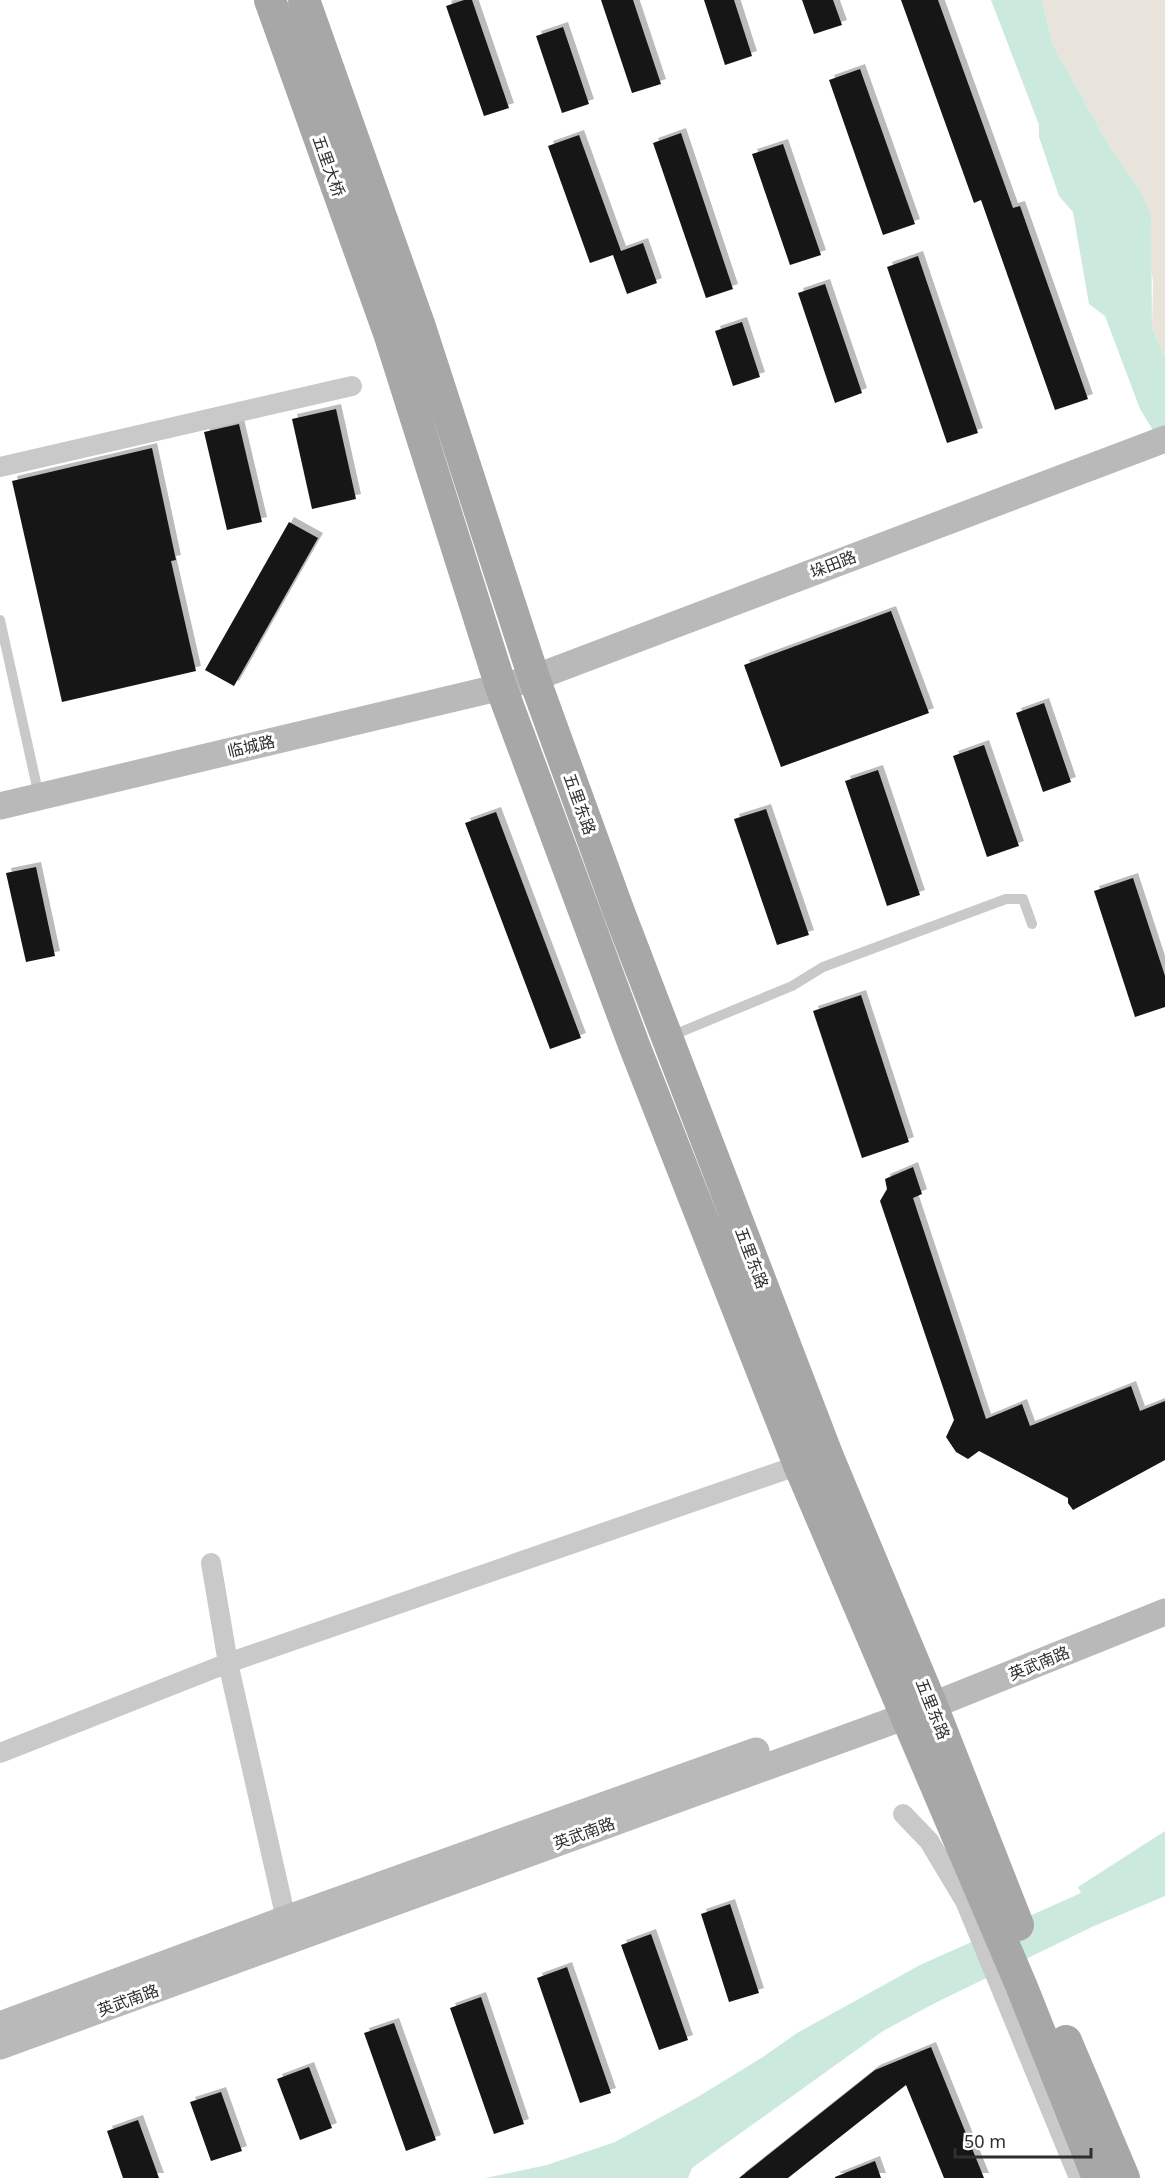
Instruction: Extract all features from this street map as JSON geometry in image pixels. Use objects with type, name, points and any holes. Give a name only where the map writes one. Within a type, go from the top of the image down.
[{"type":"main road","name":"五里大桥","points":[[270,0],[389,333]]},
{"type":"main road","name":"五里大桥","points":[[304,0],[419,324]]},
{"type":"main road","name":"五里东路","points":[[419,324],[534,678],[619,912],[824,1446],[978,1882],[1098,2178]]},
{"type":"main road","name":"五里东路","points":[[389,333],[501,687],[634,1045],[799,1465],[916,1703]]},
{"type":"main road","name":"垛田路","points":[[501,687],[534,678],[1153,443]]},
{"type":"main road","name":"临城路","points":[[0,806],[501,687]]},
{"type":"main road","name":"英武南路","points":[[0,2025],[286,1919],[916,1703],[1154,1599],[1165,1591]]},
{"type":"main road","name":"英武南路","points":[[0,2046],[1165,1612]]},
{"type":"main road","name":"五里东路","points":[[1021,1986],[1124,2178]]},
{"type":"street","points":[[0,467],[352,386]]},
{"type":"street","points":[[0,1753],[228,1663],[799,1465]]},
{"type":"street","points":[[211,1563],[228,1663],[286,1919]]},
{"type":"street","points":[[903,1814],[929,1841],[978,1882]]},
{"type":"street","points":[[1021,1986],[1079,2178]]},
{"type":"lane","points":[[0,620],[39,796]]},
{"type":"lane","points":[[668,1037],[792,986],[823,967],[1006,899],[1023,898],[1032,924]]},
{"type":"shaded area","points":[[991,0],[1042,0],[1053,45],[1111,149],[1139,188],[1151,215],[1152,328],[1165,357],[1165,450],[1140,409],[1105,316],[1089,304],[1073,212],[1059,196],[1039,137],[1039,125]]},
{"type":"shaded area","points":[[1042,0],[1165,0],[1165,357],[1152,328],[1153,282],[1139,188],[1111,149],[1053,45]]},
{"type":"shaded area","points":[[1165,1831],[1165,1896],[1094,1926],[935,2003],[883,2031],[692,2168],[688,2178],[485,2178],[547,2165],[615,2142],[696,2098],[797,2033],[920,1965],[1081,1893],[1078,1887]]},
{"type":"building","points":[[472,0],[509,108],[484,116],[446,6]]},
{"type":"building","points":[[601,0],[633,0],[661,84],[632,93]]},
{"type":"building","points":[[704,0],[734,0],[752,56],[725,65]]},
{"type":"building","points":[[802,0],[833,0],[842,25],[814,34]]},
{"type":"building","points":[[901,0],[938,0],[1013,208],[1020,206],[1088,399],[1055,410],[981,200],[974,203]]},
{"type":"building","points":[[563,27],[589,104],[562,113],[536,36]]},
{"type":"building","points":[[860,69],[915,224],[883,235],[829,80]]},
{"type":"building","points":[[681,133],[733,289],[706,298],[653,143]]},
{"type":"building","points":[[579,135],[621,251],[643,243],[657,283],[627,294],[613,255],[590,263],[548,146]]},
{"type":"building","points":[[783,144],[821,255],[790,265],[752,154]]},
{"type":"building","points":[[918,256],[978,433],[947,443],[887,267]]},
{"type":"building","points":[[825,284],[862,393],[835,403],[798,293]]},
{"type":"building","points":[[742,322],[760,377],[733,386],[715,331]]},
{"type":"building","points":[[336,409],[356,499],[312,509],[292,419]]},
{"type":"building","points":[[239,424],[262,522],[227,530],[204,432]]},
{"type":"building","points":[[152,448],[176,560],[171,561],[196,671],[62,702],[12,481]]},
{"type":"building","points":[[289,522],[318,538],[234,686],[205,670]]},
{"type":"building","points":[[891,611],[929,713],[781,767],[744,665]]},
{"type":"building","points":[[1044,703],[1071,782],[1043,792],[1016,713]]},
{"type":"building","points":[[984,745],[1019,846],[987,857],[953,756]]},
{"type":"building","points":[[878,770],[920,895],[887,906],[845,781]]},
{"type":"building","points":[[766,809],[809,935],[777,945],[734,819]]},
{"type":"building","points":[[496,812],[581,1038],[550,1049],[465,823]]},
{"type":"building","points":[[36,867],[55,956],[26,962],[6,873]]},
{"type":"building","points":[[1133,878],[1165,976],[1165,1007],[1135,1017],[1094,891]]},
{"type":"building","points":[[861,995],[909,1142],[862,1158],[813,1011]]},
{"type":"building","points":[[913,1167],[922,1194],[913,1198],[986,1419],[1022,1404],[1030,1426],[1131,1386],[1140,1411],[1165,1401],[1165,1460],[1073,1510],[1068,1503],[1068,1498],[979,1451],[968,1459],[956,1452],[946,1437],[954,1420],[880,1201],[887,1189],[885,1179]]},
{"type":"building","points":[[730,1904],[759,1993],[729,2002],[701,1914]]},
{"type":"building","points":[[651,1934],[688,2040],[659,2050],[621,1945]]},
{"type":"building","points":[[567,1967],[611,2093],[580,2103],[537,1978]]},
{"type":"building","points":[[481,1997],[524,2124],[494,2134],[450,2008]]},
{"type":"building","points":[[394,2023],[436,2140],[406,2151],[364,2033]]},
{"type":"building","points":[[931,2047],[984,2178],[944,2178],[906,2085],[788,2178],[739,2178],[875,2070]]},
{"type":"building","points":[[309,2067],[332,2128],[300,2140],[277,2079]]},
{"type":"building","points":[[221,2092],[242,2151],[211,2161],[190,2102]]},
{"type":"building","points":[[138,2120],[159,2178],[123,2178],[107,2131]]},
{"type":"building","points":[[875,2161],[881,2178],[835,2178],[835,2177]]}]
